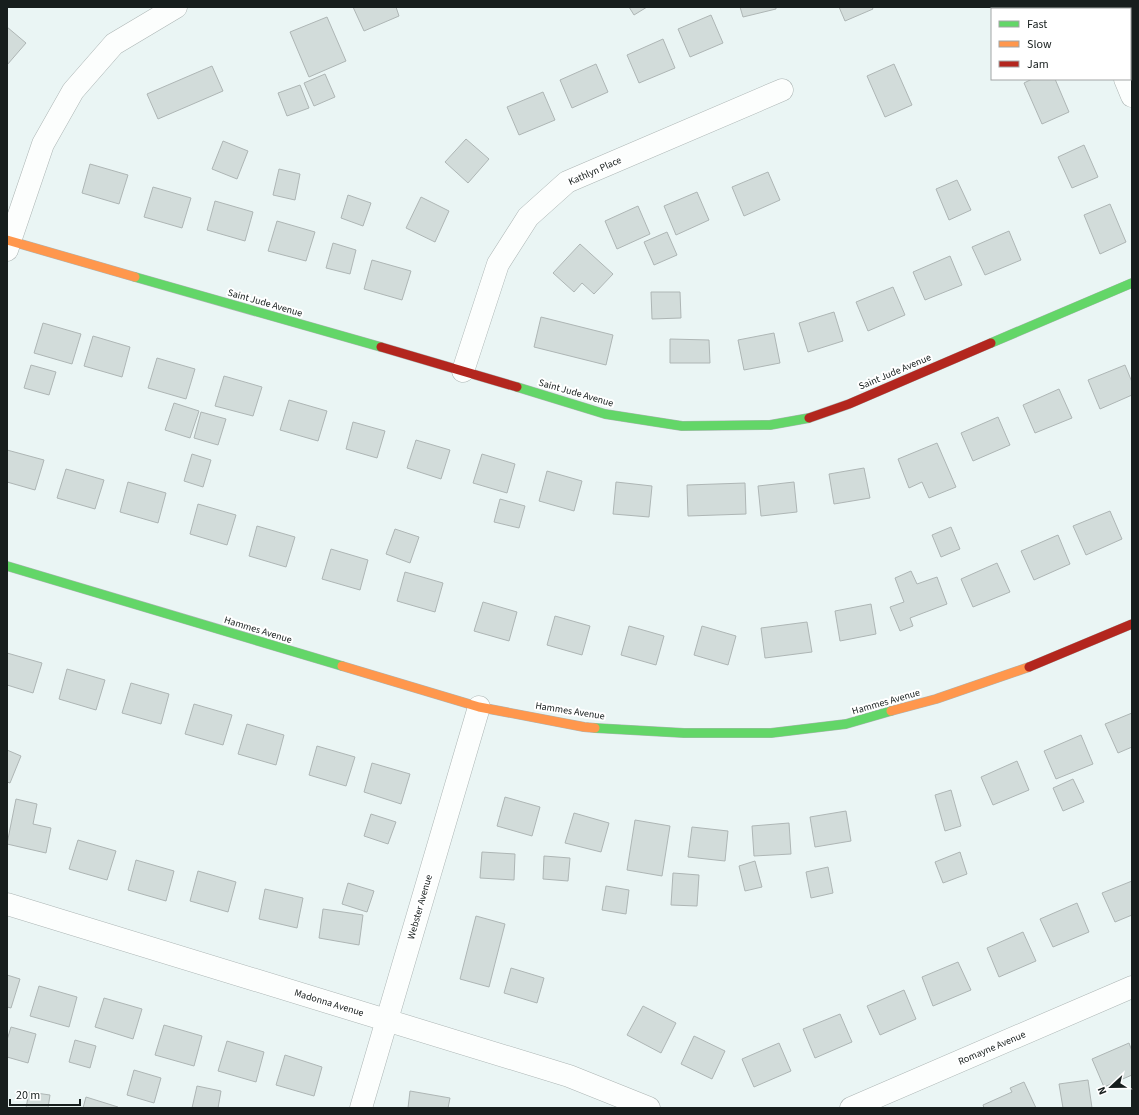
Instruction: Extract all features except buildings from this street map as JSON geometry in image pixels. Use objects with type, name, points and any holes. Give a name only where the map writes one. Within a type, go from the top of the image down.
[{"type":"street","points":[[8,243],[43,144],[73,91],[114,44],[176,7]]},
{"type":"street","points":[[1125,80],[1132,96]]},
{"type":"street","name":"Kathlyn Place","points":[[463,371],[498,264],[528,217],[567,182],[782,90]]},
{"type":"street","name":"Saint Jude Avenue","points":[[8,243],[463,371],[605,414],[682,426],[770,425],[809,418],[850,404],[1132,283]]},
{"type":"street","name":"Hammes Avenue","points":[[7,566],[479,707],[584,727],[684,733],[771,733],[846,724],[936,699],[1019,671],[1132,624]]},
{"type":"street","name":"Webster Avenue","points":[[361,1108],[479,707]]},
{"type":"street","name":"Madonna Avenue","points":[[7,904],[569,1076],[649,1108]]},
{"type":"street","name":"Romayne Avenue","points":[[851,1108],[1132,987]]},
{"type":"traffic: fast","points":[[135,277],[381,347]]},
{"type":"traffic: fast","points":[[991,343],[1132,283]]},
{"type":"traffic: fast","points":[[517,387],[605,414],[682,426],[770,425],[809,418]]},
{"type":"traffic: fast","points":[[7,566],[342,666]]},
{"type":"traffic: fast","points":[[595,728],[684,733],[771,733],[846,724],[891,711]]},
{"type":"traffic: slow","points":[[7,240],[135,277]]},
{"type":"traffic: slow","points":[[342,666],[479,707],[595,728]]},
{"type":"traffic: slow","points":[[891,711],[936,699],[1029,667]]},
{"type":"traffic: jam","points":[[809,418],[849,404],[991,343]]},
{"type":"traffic: jam","points":[[381,347],[517,387]]},
{"type":"traffic: jam","points":[[1029,667],[1132,624]]}]
